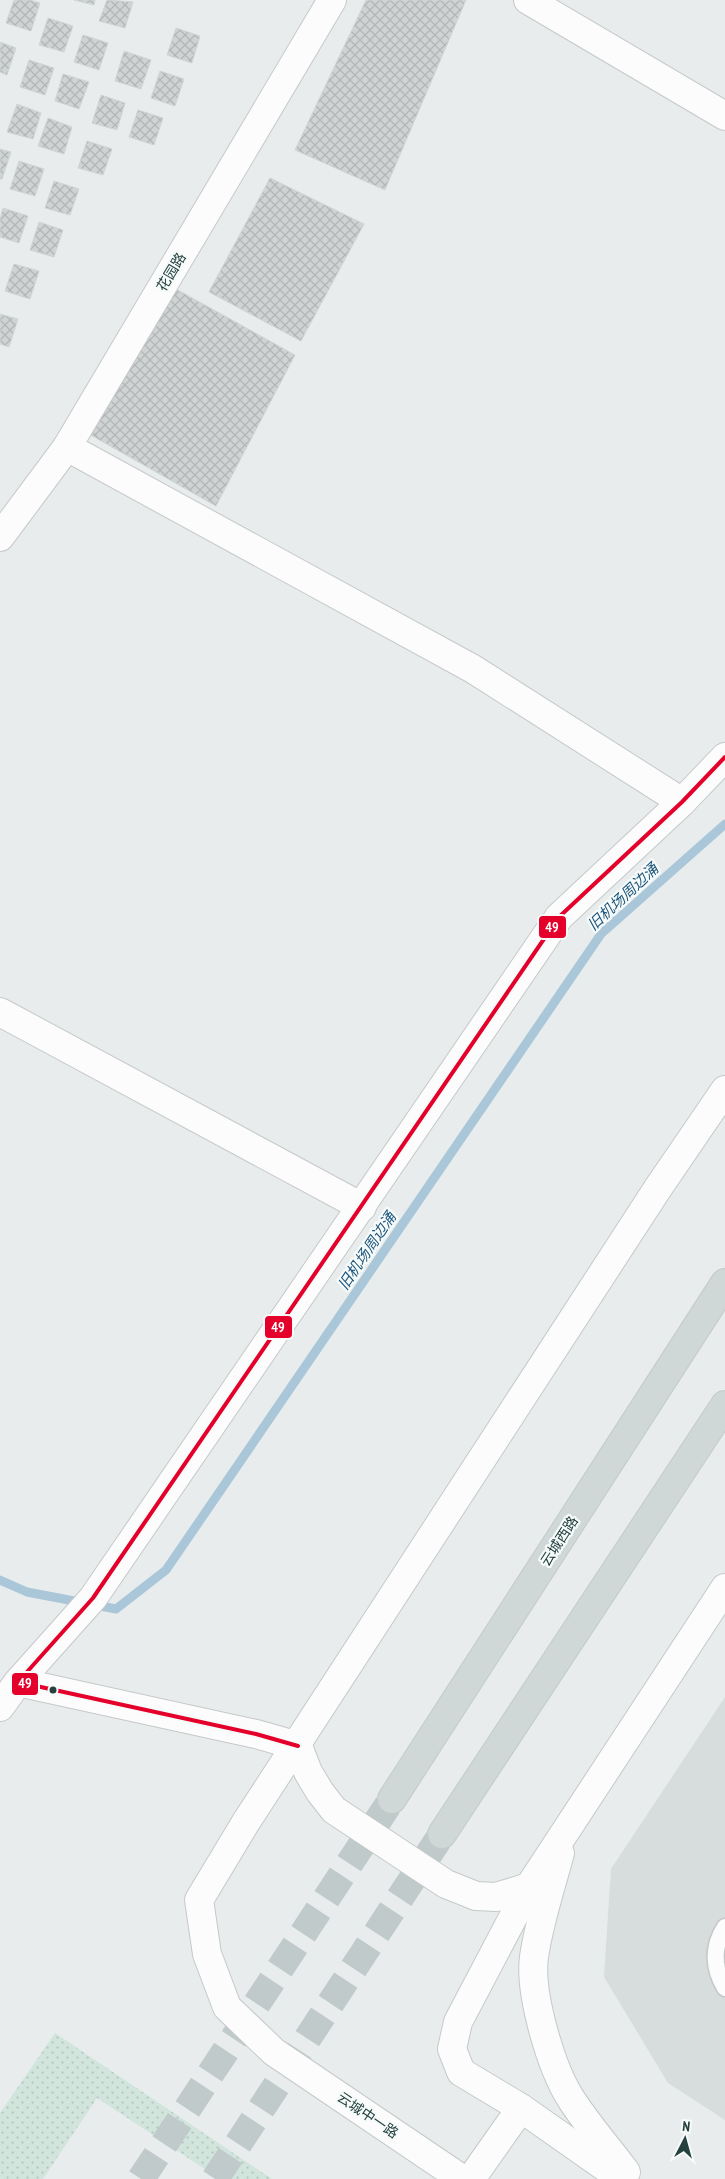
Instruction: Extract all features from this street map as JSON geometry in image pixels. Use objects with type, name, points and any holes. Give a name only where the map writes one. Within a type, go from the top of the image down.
[{"type":"main road","name":"云城西路","points":[[392,1799],[725,1283]]},
{"type":"main road","points":[[442,1834],[725,1405]]},
{"type":"street","name":"花园路","points":[[0,537],[68,447],[332,0]]},
{"type":"street","points":[[528,0],[725,116]]},
{"type":"street","points":[[68,447],[473,669],[682,802]]},
{"type":"street","points":[[0,1707],[18,1682],[93,1598],[559,918],[682,802],[725,757]]},
{"type":"street","points":[[0,1012],[362,1207]]},
{"type":"street","name":"云城中一路","points":[[462,2179],[274,2052],[227,2007],[207,1954],[199,1900],[246,1822],[298,1746],[658,1188],[725,1090]]},
{"type":"street","points":[[622,2179],[521,2108],[461,2072],[452,2049],[458,2022],[529,1887],[725,1588]]},
{"type":"street","points":[[18,1682],[256,1734],[298,1746],[308,1772],[334,1810],[446,1884],[476,1896],[496,1897],[529,1887]]},
{"type":"street","points":[[566,1829],[534,1958],[534,1979],[539,2010],[553,2061],[570,2098],[631,2179]]},
{"type":"street","points":[[470,2179],[521,2108]]},
{"type":"lane","points":[[725,1927],[721,1932],[714,1959],[725,1988]]},
{"type":"shaded area","points":[[725,1697],[725,2120],[668,2083],[604,1977],[611,1869]]},
{"type":"green space","points":[[55,2033],[272,2179],[220,2179],[97,2098],[43,2179],[0,2179],[0,2113]]},
{"type":"building","points":[[14,0],[30,0],[40,3],[31,31],[6,23]]},
{"type":"building","points":[[74,0],[95,0],[94,5]]},
{"type":"building","points":[[107,0],[133,2],[125,28],[99,21]]},
{"type":"building","points":[[366,0],[466,0],[385,190],[295,150]]},
{"type":"building","points":[[48,18],[73,26],[64,52],[39,45]]},
{"type":"building","points":[[176,28],[200,36],[192,63],[167,55]]},
{"type":"building","points":[[83,35],[108,43],[99,70],[74,62]]},
{"type":"building","points":[[0,42],[16,48],[7,75],[0,72]]},
{"type":"building","points":[[124,51],[151,60],[141,89],[115,81]]},
{"type":"building","points":[[29,60],[54,68],[45,95],[20,87]]},
{"type":"building","points":[[160,71],[184,79],[175,106],[151,98]]},
{"type":"building","points":[[63,74],[89,82],[79,109],[55,101]]},
{"type":"building","points":[[101,95],[125,103],[117,130],[92,123]]},
{"type":"building","points":[[17,104],[41,113],[33,139],[7,132]]},
{"type":"building","points":[[138,110],[163,118],[154,145],[129,137]]},
{"type":"building","points":[[48,118],[72,127],[64,154],[38,146]]},
{"type":"building","points":[[87,141],[112,149],[103,175],[78,168]]},
{"type":"building","points":[[0,149],[11,152],[2,179],[0,179]]},
{"type":"building","points":[[19,161],[44,169],[35,196],[10,189]]},
{"type":"building","points":[[270,178],[364,224],[301,341],[209,292]]},
{"type":"building","points":[[54,181],[79,189],[70,215],[45,208]]},
{"type":"building","points":[[3,208],[28,216],[19,243],[0,237],[0,219]]},
{"type":"building","points":[[39,222],[63,230],[54,257],[30,250]]},
{"type":"building","points":[[14,264],[39,271],[30,299],[5,291]]},
{"type":"building","points":[[176,289],[295,355],[216,506],[89,434]]},
{"type":"building","points":[[0,314],[18,319],[9,347],[0,344]]},
{"type":"waterway","name":"旧机场周边涌","points":[[0,1580],[27,1592],[116,1609],[166,1570],[601,934],[725,824]]},
{"type":"tunnel","points":[[141,2179],[392,1799]]},
{"type":"tunnel","points":[[215,2179],[442,1834]]},
{"type":"transit line","name":"49","points":[[298,1746],[256,1734],[18,1682],[93,1598],[559,917],[682,802],[725,757]]}]
